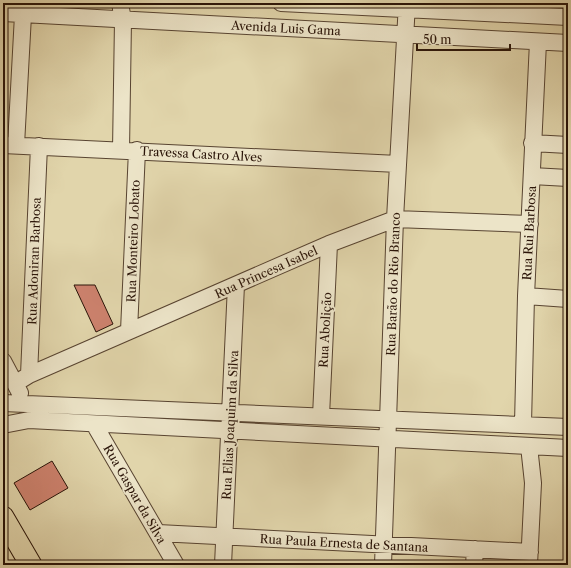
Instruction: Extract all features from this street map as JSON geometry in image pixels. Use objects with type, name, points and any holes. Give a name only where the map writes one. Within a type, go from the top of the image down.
[{"type":"main road","points":[[3,517],[31,565]]},
{"type":"street","points":[[120,3],[123,20],[121,150]]},
{"type":"street","name":"Avenida Luis Gama","points":[[281,3],[539,9],[568,17]]},
{"type":"street","name":"Rua Barão do Rio Branco","points":[[383,565],[395,219],[407,6]]},
{"type":"street","name":"Avenida Luis Gama","points":[[3,13],[568,43]]},
{"type":"street","points":[[9,145],[23,15]]},
{"type":"street","name":"Rua Rui Barbosa","points":[[523,424],[532,143],[538,42]]},
{"type":"street","points":[[532,143],[568,145]]},
{"type":"street","name":"Travessa Castro Alves","points":[[9,145],[137,150],[398,164]]},
{"type":"street","name":"Rua Adoniran Barbosa","points":[[22,379],[39,146]]},
{"type":"street","name":"Rua Monteiro Lobato","points":[[129,331],[137,150]]},
{"type":"street","points":[[532,176],[568,178]]},
{"type":"street","name":"Rua Princesa Isabel","points":[[22,379],[329,244],[395,219],[530,224]]},
{"type":"street","name":"Rua Abolição","points":[[321,416],[329,244]]},
{"type":"street","name":"Rua Elias Joaquim da Silva","points":[[223,565],[236,286]]},
{"type":"street","points":[[526,296],[568,299]]},
{"type":"street","points":[[3,361],[22,379],[25,404],[29,420]]},
{"type":"street","points":[[3,403],[568,427]]},
{"type":"street","points":[[3,425],[29,420],[388,437],[568,448]]},
{"type":"street","name":"Rua Gaspar da Silva","points":[[94,424],[176,565]]},
{"type":"street","points":[[529,446],[533,483],[529,559]]},
{"type":"street","name":"Rua Paula Ernesta de Santana","points":[[158,533],[384,545],[474,557],[529,559]]},
{"type":"building","points":[[74,285],[95,285],[113,324],[96,332]]},
{"type":"building","points":[[52,461],[68,488],[30,510],[14,483]]}]
